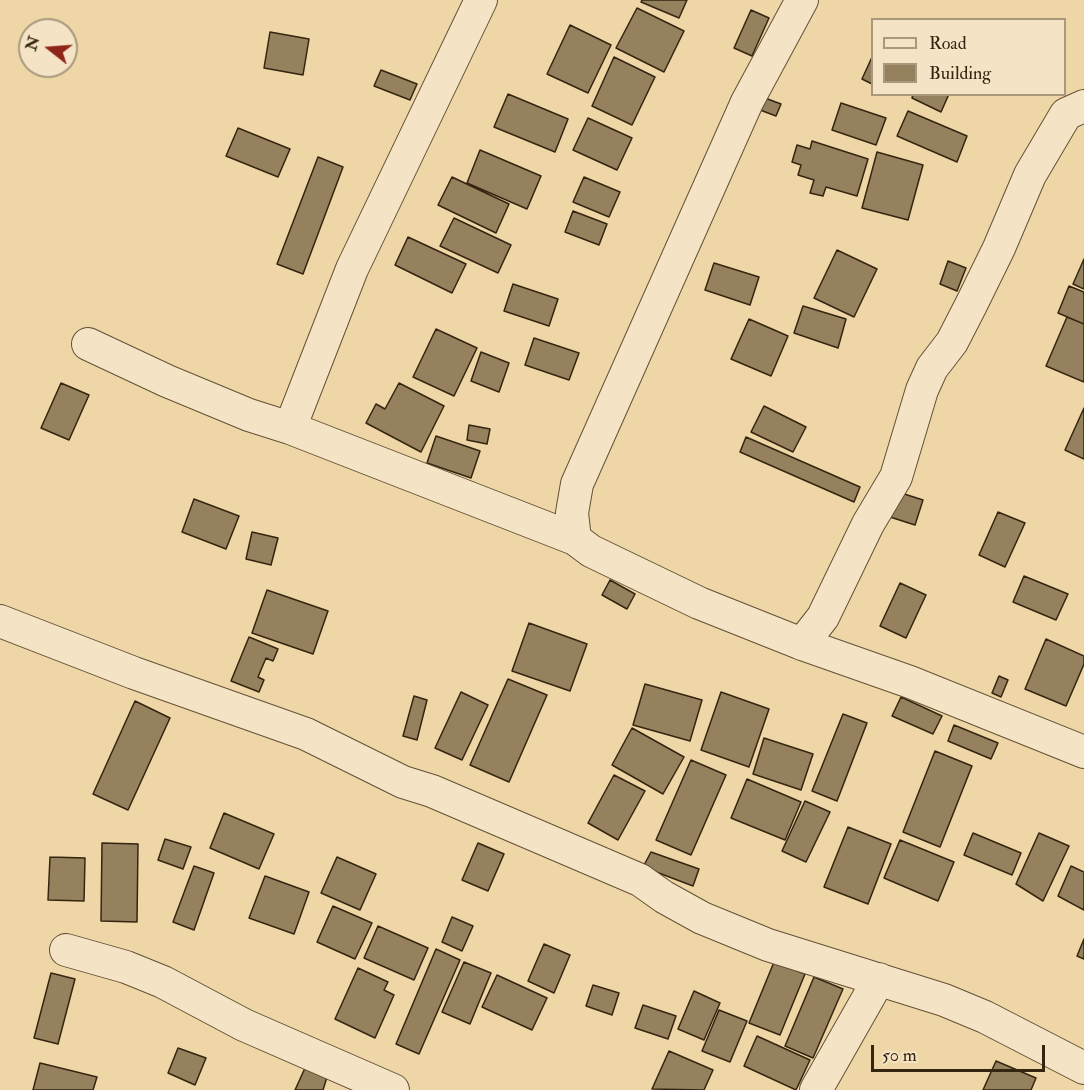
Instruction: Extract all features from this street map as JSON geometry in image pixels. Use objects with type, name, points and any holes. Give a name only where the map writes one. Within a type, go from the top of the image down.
[{"type":"street","points":[[290,428],[351,269],[481,0]]},
{"type":"street","points":[[575,539],[572,513],[578,483],[747,102],[802,0]]},
{"type":"street","points":[[802,644],[823,617],[868,524],[896,477],[922,390],[932,368],[952,342],[999,248],[1030,175],[1066,114],[1082,103]]},
{"type":"street","points":[[88,344],[167,381],[249,415],[290,428],[575,539],[591,550],[699,603],[802,644],[910,682],[1084,752]]},
{"type":"street","points":[[0,621],[135,673],[306,734],[403,782],[432,791],[640,880],[664,897],[702,918],[768,945],[944,1000],[985,1017],[1084,1068]]},
{"type":"street","points":[[66,950],[126,967],[163,982],[244,1025],[393,1090]]},
{"type":"street","points":[[816,1090],[879,979]]},
{"type":"building","points":[[642,0],[687,0],[679,18],[641,2]]},
{"type":"building","points":[[637,8],[684,31],[664,72],[616,48]]},
{"type":"building","points":[[751,10],[769,18],[752,56],[734,48]]},
{"type":"building","points":[[570,25],[611,45],[588,93],[547,74]]},
{"type":"building","points":[[270,32],[309,39],[303,75],[264,68]]},
{"type":"building","points":[[614,57],[655,77],[632,125],[592,106]]},
{"type":"building","points":[[871,59],[871,84],[862,79]]},
{"type":"building","points":[[381,70],[417,84],[410,100],[374,86]]},
{"type":"building","points":[[508,94],[568,119],[555,152],[494,127]]},
{"type":"building","points":[[912,96],[948,96],[941,112],[912,98]]},
{"type":"building","points":[[765,98],[781,104],[776,116],[760,110]]},
{"type":"building","points":[[841,103],[886,118],[876,145],[832,130]]},
{"type":"building","points":[[908,111],[967,136],[957,162],[897,136]]},
{"type":"building","points":[[588,118],[632,138],[617,170],[573,150]]},
{"type":"building","points":[[238,128],[290,149],[278,177],[226,156]]},
{"type":"building","points":[[812,141],[868,159],[857,196],[826,187],[823,196],[810,193],[814,180],[798,175],[801,165],[792,162],[797,145],[810,149]]},
{"type":"building","points":[[480,150],[541,176],[527,209],[467,183]]},
{"type":"building","points":[[877,152],[923,165],[908,220],[862,208]]},
{"type":"building","points":[[318,157],[343,167],[303,274],[277,264]]},
{"type":"building","points":[[452,177],[509,204],[496,233],[438,205]]},
{"type":"building","points":[[584,177],[620,192],[609,217],[573,202]]},
{"type":"building","points":[[573,211],[607,224],[599,245],[565,232]]},
{"type":"building","points":[[454,218],[511,245],[498,273],[440,246]]},
{"type":"building","points":[[408,237],[466,264],[452,293],[395,265]]},
{"type":"building","points":[[837,250],[877,269],[854,317],[814,298]]},
{"type":"building","points":[[1084,259],[1084,289],[1073,284]]},
{"type":"building","points":[[948,261],[966,268],[957,291],[940,284]]},
{"type":"building","points":[[714,263],[759,277],[750,305],[705,290]]},
{"type":"building","points":[[513,284],[558,299],[549,326],[504,311]]},
{"type":"building","points":[[1069,286],[1084,292],[1084,324],[1058,313]]},
{"type":"building","points":[[803,306],[846,319],[838,348],[794,333]]},
{"type":"building","points":[[1067,317],[1084,324],[1084,382],[1046,366]]},
{"type":"building","points":[[749,319],[788,336],[771,376],[731,359]]},
{"type":"building","points":[[436,329],[477,348],[454,396],[413,377]]},
{"type":"building","points":[[534,338],[579,353],[569,380],[525,365]]},
{"type":"building","points":[[481,352],[509,363],[499,392],[471,381]]},
{"type":"building","points":[[61,383],[89,395],[69,440],[41,428]]},
{"type":"building","points":[[399,383],[444,406],[421,452],[366,423],[376,404],[385,409]]},
{"type":"building","points":[[764,406],[806,427],[793,452],[751,432]]},
{"type":"building","points":[[1084,408],[1084,459],[1065,450]]},
{"type":"building","points":[[469,425],[490,429],[487,444],[467,440]]},
{"type":"building","points":[[436,436],[480,451],[471,478],[427,463]]},
{"type":"building","points":[[746,437],[860,487],[854,502],[740,452]]},
{"type":"building","points":[[898,492],[923,500],[915,525],[890,517]]},
{"type":"building","points":[[194,499],[239,516],[226,549],[182,532]]},
{"type":"building","points":[[998,512],[1025,523],[1005,567],[979,555]]},
{"type":"building","points":[[252,532],[278,538],[271,565],[246,559]]},
{"type":"building","points":[[1024,576],[1068,594],[1056,620],[1013,602]]},
{"type":"building","points":[[610,580],[635,594],[627,609],[602,595]]},
{"type":"building","points":[[900,583],[926,595],[906,638],[880,626]]},
{"type":"building","points":[[267,590],[328,611],[313,654],[252,633]]},
{"type":"building","points":[[529,623],[587,644],[570,691],[512,671]]},
{"type":"building","points":[[249,637],[278,649],[273,661],[266,658],[258,677],[264,680],[259,692],[231,681]]},
{"type":"building","points":[[1046,639],[1084,656],[1084,664],[1066,706],[1025,689]]},
{"type":"building","points":[[999,676],[1008,680],[1001,697],[992,693]]},
{"type":"building","points":[[508,679],[547,695],[509,782],[470,765]]},
{"type":"building","points":[[645,684],[702,700],[690,741],[633,725]]},
{"type":"building","points":[[461,692],[488,705],[462,760],[435,748]]},
{"type":"building","points":[[721,692],[769,709],[749,767],[701,750]]},
{"type":"building","points":[[414,696],[427,700],[417,740],[403,736]]},
{"type":"building","points":[[901,697],[942,716],[933,734],[892,716]]},
{"type":"building","points":[[135,701],[170,718],[128,810],[93,794]]},
{"type":"building","points":[[843,714],[867,723],[837,801],[812,791]]},
{"type":"building","points":[[954,725],[998,743],[991,759],[948,741]]},
{"type":"building","points":[[632,728],[684,757],[663,794],[612,765]]},
{"type":"building","points":[[764,738],[813,754],[801,790],[753,774]]},
{"type":"building","points":[[935,751],[972,766],[940,847],[903,832]]},
{"type":"building","points":[[691,760],[726,775],[691,855],[656,840]]},
{"type":"building","points":[[614,775],[645,791],[618,840],[588,823]]},
{"type":"building","points":[[747,779],[801,802],[785,840],[731,818]]},
{"type":"building","points":[[805,801],[830,812],[806,862],[782,851]]},
{"type":"building","points":[[224,813],[274,834],[259,869],[210,848]]},
{"type":"building","points":[[848,827],[891,844],[868,904],[824,887]]},
{"type":"building","points":[[973,833],[1021,853],[1012,875],[964,855]]},
{"type":"building","points":[[1039,833],[1069,846],[1043,901],[1016,884]]},
{"type":"building","points":[[165,839],[191,847],[183,869],[158,860]]},
{"type":"building","points":[[900,840],[954,862],[938,901],[884,878]]},
{"type":"building","points":[[102,843],[138,844],[137,922],[101,921]]},
{"type":"building","points":[[478,843],[504,854],[488,891],[462,880]]},
{"type":"building","points":[[651,852],[699,869],[693,886],[643,867]]},
{"type":"building","points":[[50,857],[85,858],[84,901],[48,900]]},
{"type":"building","points":[[337,857],[376,874],[360,910],[321,893]]},
{"type":"building","points":[[194,866],[214,873],[194,930],[173,922]]},
{"type":"building","points":[[1071,866],[1084,872],[1084,910],[1058,896]]},
{"type":"building","points":[[265,876],[309,892],[294,934],[249,918]]},
{"type":"building","points":[[333,906],[372,923],[355,959],[317,942]]},
{"type":"building","points":[[452,917],[473,926],[462,951],[442,942]]},
{"type":"building","points":[[378,926],[428,948],[414,980],[364,958]]},
{"type":"building","points":[[1084,939],[1084,959],[1077,956]]},
{"type":"building","points":[[544,944],[570,955],[554,993],[528,981]]},
{"type":"building","points":[[436,949],[460,960],[419,1054],[396,1044]]},
{"type":"building","points":[[464,962],[491,973],[470,1024],[442,1012]]},
{"type":"building","points":[[774,962],[805,974],[780,1035],[749,1023]]},
{"type":"building","points":[[358,968],[388,982],[384,990],[394,995],[375,1038],[335,1019]]},
{"type":"building","points":[[51,973],[75,979],[58,1044],[34,1038]]},
{"type":"building","points":[[497,975],[547,998],[532,1030],[482,1007]]},
{"type":"building","points":[[814,977],[843,989],[813,1058],[785,1046]]},
{"type":"building","points":[[593,985],[619,993],[612,1015],[586,1006]]},
{"type":"building","points":[[694,991],[720,1003],[704,1040],[678,1029]]},
{"type":"building","points":[[643,1005],[676,1016],[668,1039],[635,1028]]},
{"type":"building","points":[[719,1010],[747,1021],[730,1062],[702,1051]]},
{"type":"building","points":[[757,1036],[810,1060],[796,1090],[744,1066]]},
{"type":"building","points":[[178,1048],[206,1058],[195,1085],[168,1073]]},
{"type":"building","points":[[669,1051],[713,1070],[704,1090],[652,1089]]},
{"type":"building","points":[[996,1061],[1036,1078],[1031,1090],[983,1090]]},
{"type":"building","points":[[40,1063],[97,1077],[93,1090],[33,1090]]},
{"type":"building","points":[[305,1068],[327,1077],[323,1090],[295,1090]]}]
